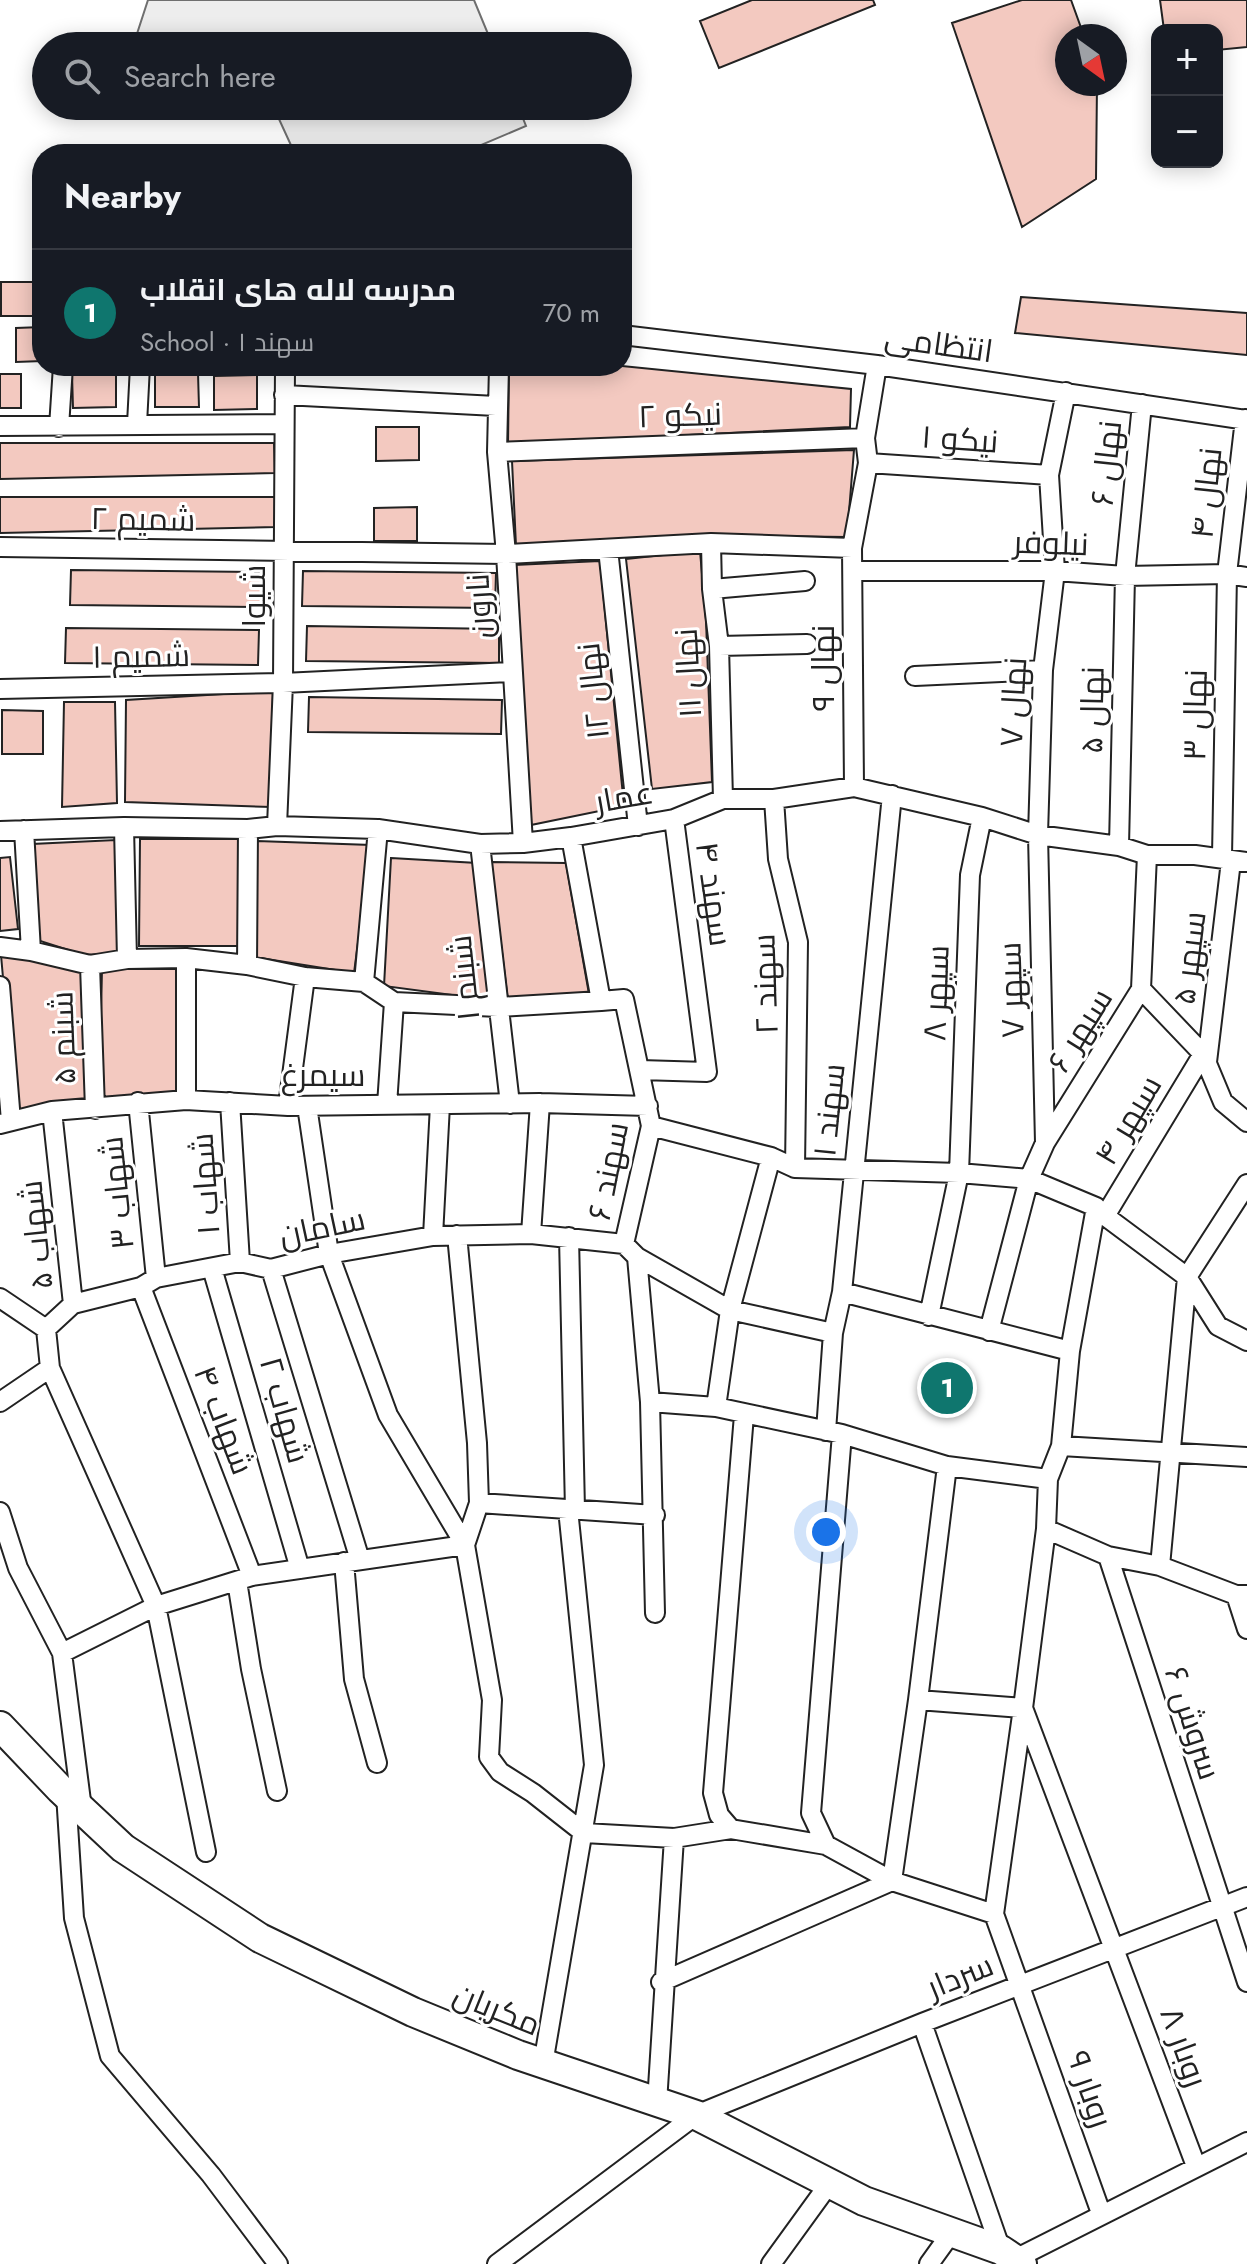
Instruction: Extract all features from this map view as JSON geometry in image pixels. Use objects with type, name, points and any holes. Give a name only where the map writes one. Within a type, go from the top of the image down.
[{"type":"main road","name":"مکریان","points":[[0,1726],[123,1848],[260,1938],[413,2012],[543,2064],[696,2115],[864,2201],[952,2232],[1013,2258]]},
{"type":"street","name":"انتظامی","points":[[632,336],[877,365],[1246,419]]},
{"type":"street","name":"نهال ۹","points":[[854,787],[852,548],[868,463],[865,438],[877,365]]},
{"type":"street","points":[[59,427],[62,376]]},
{"type":"street","points":[[137,424],[139,376]]},
{"type":"street","name":"شیوا","points":[[277,826],[283,683],[285,376]]},
{"type":"street","name":"نارون","points":[[498,376],[497,452],[523,843]]},
{"type":"street","name":"نهال ۷","points":[[1038,835],[1043,670],[1055,571],[1049,475],[1066,392]]},
{"type":"street","points":[[284,395],[496,406]]},
{"type":"street","name":"نهال ۶","points":[[1125,576],[1142,404]]},
{"type":"street","name":"نهال ۴","points":[[1227,574],[1246,419]]},
{"type":"street","points":[[0,426],[284,424]]},
{"type":"street","name":"نیکو ۲","points":[[497,452],[865,438]]},
{"type":"street","name":"نیکو ۱","points":[[868,463],[1049,475]]},
{"type":"street","points":[[506,554],[711,543],[852,548]]},
{"type":"street","name":"نهال ۱۱","points":[[711,543],[712,589],[719,646],[723,799]]},
{"type":"street","name":"شمیم ۲","points":[[0,547],[506,554]]},
{"type":"street","name":"نهال ۱۲","points":[[608,549],[638,826]]},
{"type":"street","name":"نیلوفر","points":[[853,571],[1055,571],[1125,576],[1227,574],[1247,577]]},
{"type":"street","name":"نهال ۳","points":[[1227,574],[1233,860]]},
{"type":"street","name":"نهال ۵","points":[[1119,846],[1125,576]]},
{"type":"street","points":[[712,589],[805,581]]},
{"type":"street","points":[[719,646],[807,644]]},
{"type":"street","points":[[915,676],[1043,670]]},
{"type":"street","name":"شمیم ۱","points":[[0,689],[283,683],[512,672]]},
{"type":"street","name":"عمار","points":[[0,831],[124,827],[248,829],[277,826],[378,829],[480,844],[523,843],[674,819],[723,799],[774,799],[854,787],[982,817],[1038,835],[1119,846],[1147,855],[1233,860]]},
{"type":"street","name":"سهند ۱","points":[[826,1845],[811,1813],[834,1432],[833,1333],[842,1292],[892,795]]},
{"type":"street","name":"سهند ۲","points":[[774,799],[778,859],[798,942],[795,1168]]},
{"type":"street","name":"سپهر ۸","points":[[929,1316],[959,1173],[970,875],[982,817]]},
{"type":"street","name":"سهند ۴","points":[[640,1070],[707,1072],[674,819]]},
{"type":"street","points":[[124,827],[127,959]]},
{"type":"street","points":[[247,965],[248,829]]},
{"type":"street","points":[[364,982],[378,829]]},
{"type":"street","points":[[24,830],[31,951]]},
{"type":"street","name":"سپهر ۷","points":[[1038,835],[1045,1143]]},
{"type":"street","points":[[0,947],[90,965],[127,959],[186,958],[247,965],[305,977],[364,982],[394,1002],[498,1007],[601,1001],[571,837]]},
{"type":"street","name":"شبنم ۱","points":[[480,844],[510,1104]]},
{"type":"street","name":"سپهر ۶","points":[[989,1331],[1029,1179],[1045,1143],[1141,989],[1147,855]]},
{"type":"street","name":"سپهر ۵","points":[[1205,1058],[1233,860]]},
{"type":"street","points":[[186,958],[186,1100]]},
{"type":"street","name":"شبنم ۵","points":[[90,965],[95,1109]]},
{"type":"street","points":[[305,977],[297,1106],[329,1254],[388,1415],[465,1545],[492,1700],[489,1757],[500,1772],[584,1833],[674,1838],[731,1829],[826,1845],[892,1881],[994,1914],[1046,1529],[1048,1479],[1061,1446],[1070,1351],[1101,1212]]},
{"type":"street","points":[[0,986],[6,1122]]},
{"type":"street","points":[[1141,989],[1205,1058],[1223,1102],[1247,1122]]},
{"type":"street","name":"سهند ۶","points":[[601,1001],[624,999],[651,1126],[631,1250],[650,1402],[655,1613]]},
{"type":"street","points":[[387,1105],[394,1002]]},
{"type":"street","name":"سپهر ۴","points":[[1101,1212],[1205,1058]]},
{"type":"street","name":"سیمرغ","points":[[6,1122],[52,1111],[186,1100],[297,1106],[540,1103],[648,1106]]},
{"type":"street","name":"شهاب ۳","points":[[138,1102],[149,1282]]},
{"type":"street","name":"شهاب ۱","points":[[230,1102],[240,1262]]},
{"type":"street","points":[[531,1234],[540,1103]]},
{"type":"street","points":[[433,1236],[440,1105]]},
{"type":"street","name":"شهاب ۵","points":[[52,1111],[73,1304]]},
{"type":"street","points":[[651,1126],[771,1157],[795,1168],[959,1173],[1029,1179],[1101,1212],[1187,1277],[1218,1326],[1247,1341]]},
{"type":"street","points":[[716,1407],[730,1310],[771,1157]]},
{"type":"street","points":[[1160,1566],[1187,1277],[1247,1184]]},
{"type":"street","points":[[457,1235],[477,1443],[479,1503],[465,1545]]},
{"type":"street","name":"سامان","points":[[46,1329],[73,1304],[149,1282],[240,1262],[271,1269],[329,1254],[433,1236],[457,1235],[569,1237],[631,1250]]},
{"type":"street","points":[[543,2064],[594,1765],[572,1510],[569,1237]]},
{"type":"street","points":[[631,1250],[730,1310],[833,1333]]},
{"type":"street","name":"شهاب ۲","points":[[212,1268],[300,1569]]},
{"type":"street","points":[[271,1269],[352,1561],[354,1679],[377,1763]]},
{"type":"street","name":"شهاب ۴","points":[[149,1282],[245,1578],[251,1669],[277,1791]]},
{"type":"street","points":[[842,1292],[1070,1351]]},
{"type":"street","points":[[0,1298],[46,1329],[50,1368],[156,1606],[206,1852]]},
{"type":"street","points":[[0,1402],[50,1368]]},
{"type":"street","points":[[650,1402],[716,1407],[834,1432],[947,1466],[1048,1479]]},
{"type":"street","points":[[731,1829],[719,1815],[713,1793],[744,1415]]},
{"type":"street","points":[[1061,1446],[1247,1457]]},
{"type":"street","points":[[892,1881],[947,1466]]},
{"type":"street","points":[[479,1503],[655,1515]]},
{"type":"street","points":[[0,1512],[18,1568],[62,1653],[74,1802],[74,1918],[110,2056],[211,2175],[278,2264]]},
{"type":"street","points":[[1046,1529],[1108,1556],[1160,1566],[1242,1595],[1247,1629]]},
{"type":"street","points":[[62,1653],[156,1606],[245,1578],[465,1545]]},
{"type":"street","name":"سروش ۶","points":[[1108,1556],[1247,1982]]},
{"type":"street","points":[[918,1700],[1023,1708]]},
{"type":"street","name":"روبار ۸","points":[[1023,1708],[1196,2166]]},
{"type":"street","points":[[657,2103],[674,1838]]},
{"type":"street","points":[[663,1982],[892,1881]]},
{"type":"street","name":"سردار","points":[[497,2264],[696,2115],[922,2023],[1247,1897]]},
{"type":"street","name":"روبار ۹","points":[[994,1914],[1101,2213]]},
{"type":"street","points":[[922,2023],[1013,2258],[1247,2142]]},
{"type":"street","points":[[771,2264],[829,2184]]},
{"type":"street","points":[[929,2264],[952,2232]]},
{"type":"shaded area","points":[[148,0],[474,0],[487,32],[138,32]]},
{"type":"shaded area","points":[[279,120],[524,120],[526,126],[484,144],[290,144]]},
{"type":"building","points":[[752,0],[873,0],[875,5],[719,68],[700,21]]},
{"type":"building","points":[[1022,0],[1071,0],[1080,24],[1055,24],[1055,96],[1097,96],[1096,179],[1022,227],[952,23]]},
{"type":"building","points":[[1160,0],[1247,0],[1247,47],[1223,49],[1223,24],[1163,24]]},
{"type":"building","points":[[1,282],[32,282],[32,316],[1,316]]},
{"type":"building","points":[[1021,297],[1247,313],[1247,355],[1015,333]]},
{"type":"building","points":[[32,327],[32,361],[16,362],[16,328]]},
{"type":"building","points":[[632,367],[851,389],[850,427],[508,444],[509,376],[632,376]]},
{"type":"building","points":[[0,374],[21,374],[21,408],[0,408]]},
{"type":"building","points":[[72,376],[116,376],[116,407],[73,408]]},
{"type":"building","points":[[155,376],[198,376],[199,407],[155,407]]},
{"type":"building","points":[[214,376],[257,376],[257,409],[214,410]]},
{"type":"building","points":[[376,427],[419,427],[419,460],[376,461]]},
{"type":"building","points":[[0,443],[274,443],[275,473],[0,479]]},
{"type":"building","points":[[854,450],[847,537],[764,536],[516,546],[512,461]]},
{"type":"building","points":[[0,497],[275,497],[276,527],[0,533]]},
{"type":"building","points":[[417,507],[417,541],[374,541],[374,508]]},
{"type":"building","points":[[700,551],[706,620],[712,782],[652,789],[626,559]]},
{"type":"building","points":[[600,561],[624,806],[531,825],[514,565]]},
{"type":"building","points":[[71,570],[264,572],[264,607],[70,605]]},
{"type":"building","points":[[303,571],[496,573],[495,608],[302,606]]},
{"type":"building","points":[[307,626],[499,629],[499,663],[306,661]]},
{"type":"building","points":[[66,628],[259,630],[258,665],[65,663]]},
{"type":"building","points":[[273,691],[271,807],[125,802],[126,700]]},
{"type":"building","points":[[309,697],[502,700],[501,734],[308,732]]},
{"type":"building","points":[[64,702],[115,702],[117,803],[62,807]]},
{"type":"building","points":[[2,710],[43,711],[43,754],[2,754]]},
{"type":"building","points":[[140,839],[242,839],[241,946],[139,946]]},
{"type":"building","points":[[116,840],[121,953],[84,955],[37,940],[32,844]]},
{"type":"building","points":[[257,841],[371,845],[354,973],[254,957]]},
{"type":"building","points":[[10,857],[18,929],[0,931],[0,858]]},
{"type":"building","points":[[391,858],[477,863],[490,1000],[384,986]]},
{"type":"building","points":[[491,862],[566,863],[589,994],[508,1001]]},
{"type":"building","points":[[1,955],[86,970],[89,1103],[15,1113]]},
{"type":"building","points":[[102,969],[182,969],[180,1095],[99,1104]]},
{"type":"place","name":"مدرسه لاله های انقلاب","points":[[947,1388]]}]
